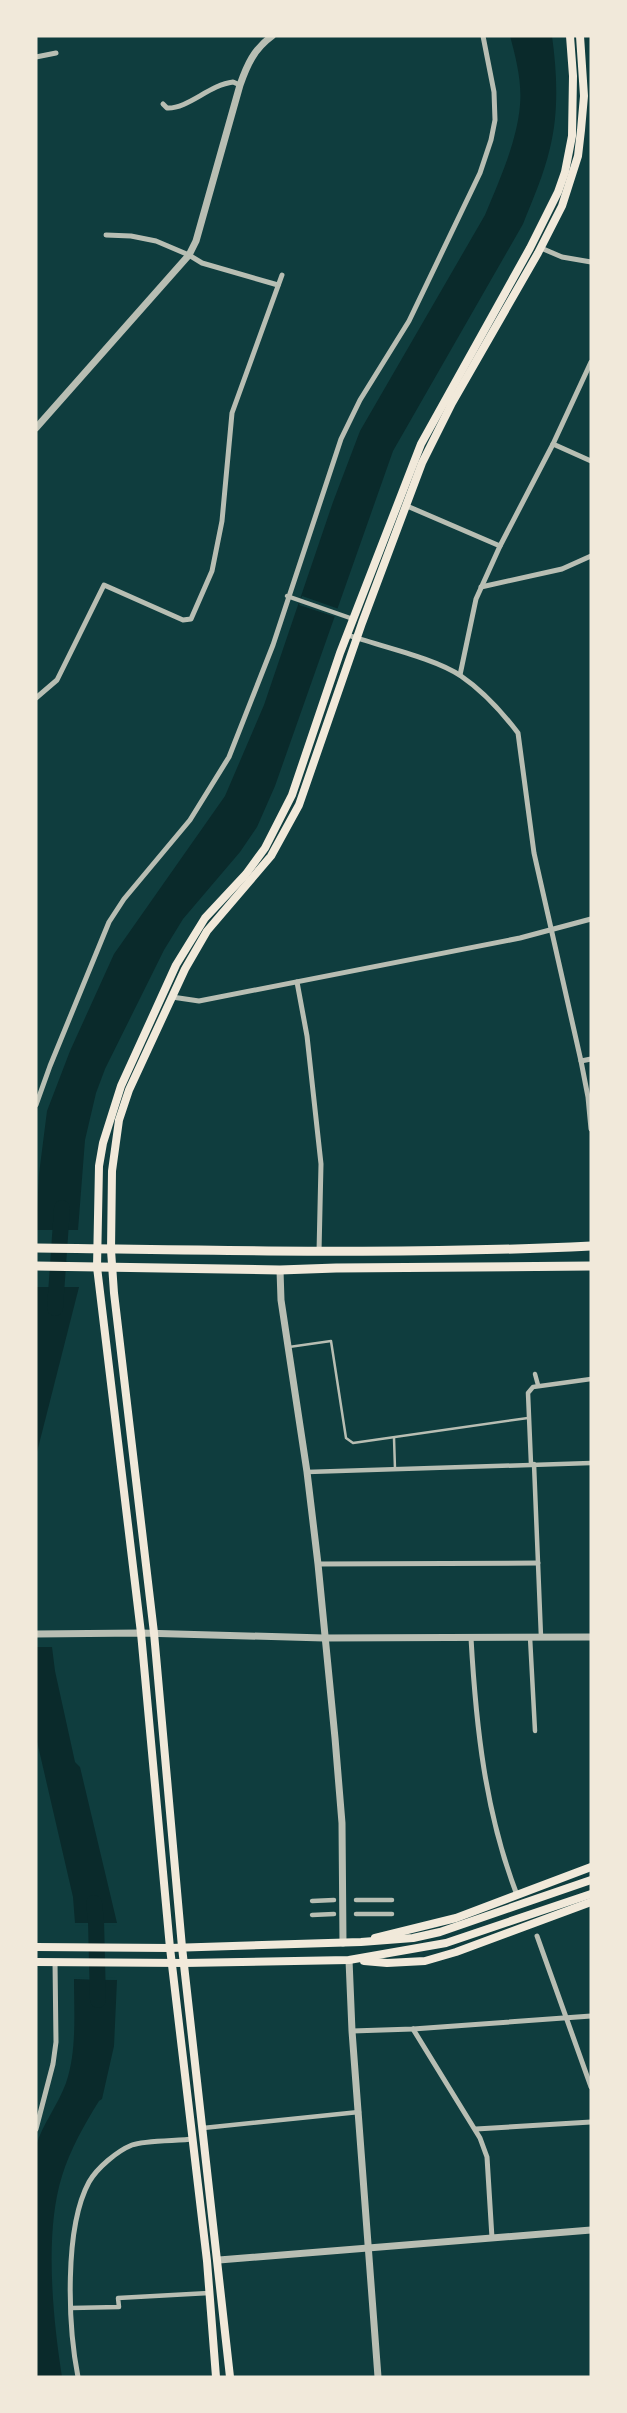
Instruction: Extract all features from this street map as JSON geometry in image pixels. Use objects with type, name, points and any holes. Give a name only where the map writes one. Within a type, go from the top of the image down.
[{"type":"main road","points":[[216,2377],[210,2293],[170,1948],[141,1633],[97,1267],[92,1249],[99,1166],[103,1144],[121,1086],[176,965],[206,918],[246,874],[265,848],[279,823],[298,779],[353,619],[421,444],[530,248],[558,192],[565,172],[572,136],[573,76],[570,36]]},
{"type":"main road","points":[[230,2377],[219,2260],[182,1947],[154,1633],[112,1268],[112,1170],[119,1120],[129,1090],[172,998],[207,931],[254,878],[285,831],[311,774],[357,638],[434,438],[541,248],[562,206],[578,156],[584,96],[580,36]]},
{"type":"main road","points":[[36,1248],[319,1252],[485,1251],[591,1246]]},
{"type":"main road","points":[[36,1266],[280,1270],[591,1266]]},
{"type":"main road","points":[[361,1942],[402,1930],[456,1918],[591,1868]]},
{"type":"main road","points":[[36,1947],[170,1948],[343,1943],[413,1938],[440,1932],[591,1880]]},
{"type":"main road","points":[[350,1960],[446,1943],[591,1894]]},
{"type":"main road","points":[[36,1962],[184,1963],[350,1960],[387,1964],[425,1960],[456,1952],[591,1902]]},
{"type":"street","points":[[36,428],[189,255],[196,241],[240,85],[249,61],[261,44],[272,36]]},
{"type":"street","points":[[36,1105],[109,922],[124,899],[190,820],[229,757],[272,644],[341,439],[360,400],[409,321],[461,216],[492,140],[495,120],[494,92],[483,36]]},
{"type":"street","points":[[36,57],[56,53]]},
{"type":"street","points":[[163,104],[167,108],[176,108],[212,87],[233,82],[240,85]]},
{"type":"street","points":[[106,236],[131,236],[156,241],[189,255],[202,263],[278,285]]},
{"type":"street","points":[[541,248],[562,257],[591,262]]},
{"type":"street","points":[[36,698],[57,680],[104,585],[183,620],[191,619],[212,571],[222,521],[232,413],[282,275]]},
{"type":"street","points":[[460,675],[476,600],[481,587],[591,362]]},
{"type":"street","points":[[552,444],[591,462]]},
{"type":"street","points":[[407,506],[500,546]]},
{"type":"street","points":[[481,587],[562,569],[591,556]]},
{"type":"street","points":[[287,596],[353,619]]},
{"type":"street","points":[[348,635],[442,666],[460,675],[480,691],[507,718],[518,733],[534,853],[581,1061],[588,1098],[591,1129]]},
{"type":"street","points":[[172,998],[199,1000],[297,982],[552,930],[591,919]]},
{"type":"street","points":[[297,982],[307,1036],[321,1164],[319,1252]]},
{"type":"street","points":[[581,1061],[591,1059]]},
{"type":"street","points":[[280,1270],[281,1300],[287,1347],[307,1472],[318,1564],[342,1823],[343,1943]]},
{"type":"street","points":[[535,1374],[538,1385]]},
{"type":"street","points":[[542,1637],[528,1393],[533,1387],[538,1385],[591,1379]]},
{"type":"street","points":[[307,1472],[591,1463]]},
{"type":"street","points":[[318,1564],[538,1563]]},
{"type":"street","points":[[36,1634],[154,1633],[324,1638],[591,1637]]},
{"type":"street","points":[[471,1638],[474,1690],[486,1788],[502,1850],[517,1895]]},
{"type":"street","points":[[530,1638],[535,1731]]},
{"type":"street","points":[[312,1901],[334,1900]]},
{"type":"street","points":[[356,1900],[392,1900]]},
{"type":"street","points":[[312,1915],[334,1914]]},
{"type":"street","points":[[356,1914],[392,1914]]},
{"type":"street","points":[[537,1936],[591,2087]]},
{"type":"street","points":[[350,1960],[352,2031],[378,2377]]},
{"type":"street","points":[[36,2129],[54,2064],[56,2042],[55,1962]]},
{"type":"street","points":[[352,2031],[413,2029],[591,2016]]},
{"type":"street","points":[[413,2029],[425,2051],[476,2129],[487,2157],[492,2238]]},
{"type":"street","points":[[203,2128],[359,2112]]},
{"type":"street","points":[[476,2129],[591,2122]]},
{"type":"street","points":[[78,2377],[73,2354],[71,2308],[73,2242],[78,2212],[89,2181],[110,2159],[132,2145],[192,2140]]},
{"type":"street","points":[[219,2260],[591,2230]]},
{"type":"street","points":[[71,2308],[119,2307],[118,2298],[210,2293]]},
{"type":"lane","points":[[287,1347],[331,1341],[346,1438],[353,1443],[528,1418]]},
{"type":"lane","points":[[394,1438],[395,1469]]},
{"type":"water","points":[[510,36],[552,36],[556,78],[555,120],[548,158],[523,224],[393,451],[275,786],[257,827],[240,852],[183,919],[164,950],[105,1069],[96,1093],[85,1140],[78,1230],[36,1230],[39,1174],[47,1111],[70,1051],[114,954],[225,796],[264,705],[333,502],[360,431],[485,215],[501,175],[515,133],[520,105],[519,79]]},
{"type":"water","points":[[36,1287],[79,1287],[36,1456]]},
{"type":"water","points":[[36,1647],[52,1647],[55,1671],[75,1762],[80,1767],[117,1923],[75,1923],[73,1897],[36,1737]]},
{"type":"water","points":[[74,1979],[117,1980],[114,2046],[102,2099],[93,2110],[73,2147],[65,2166],[56,2199],[53,2223],[52,2276],[53,2303],[62,2377],[36,2377],[36,2146],[63,2091],[70,2071],[74,2032]]},
{"type":"pier","points":[[302,596],[339,609],[336,617],[299,605]]},
{"type":"pier","points":[[36,1230],[78,1230],[78,1232],[36,1232]]},
{"type":"pier","points":[[36,1285],[79,1285],[79,1287],[36,1287]]},
{"type":"pier","points":[[75,1923],[117,1923],[117,1925],[75,1926]]},
{"type":"pier","points":[[74,1977],[117,1978],[117,1980],[74,1979]]},
{"type":"waterway","points":[[55,1308],[62,1208]]},
{"type":"waterway","points":[[94,1903],[98,2000]]}]
